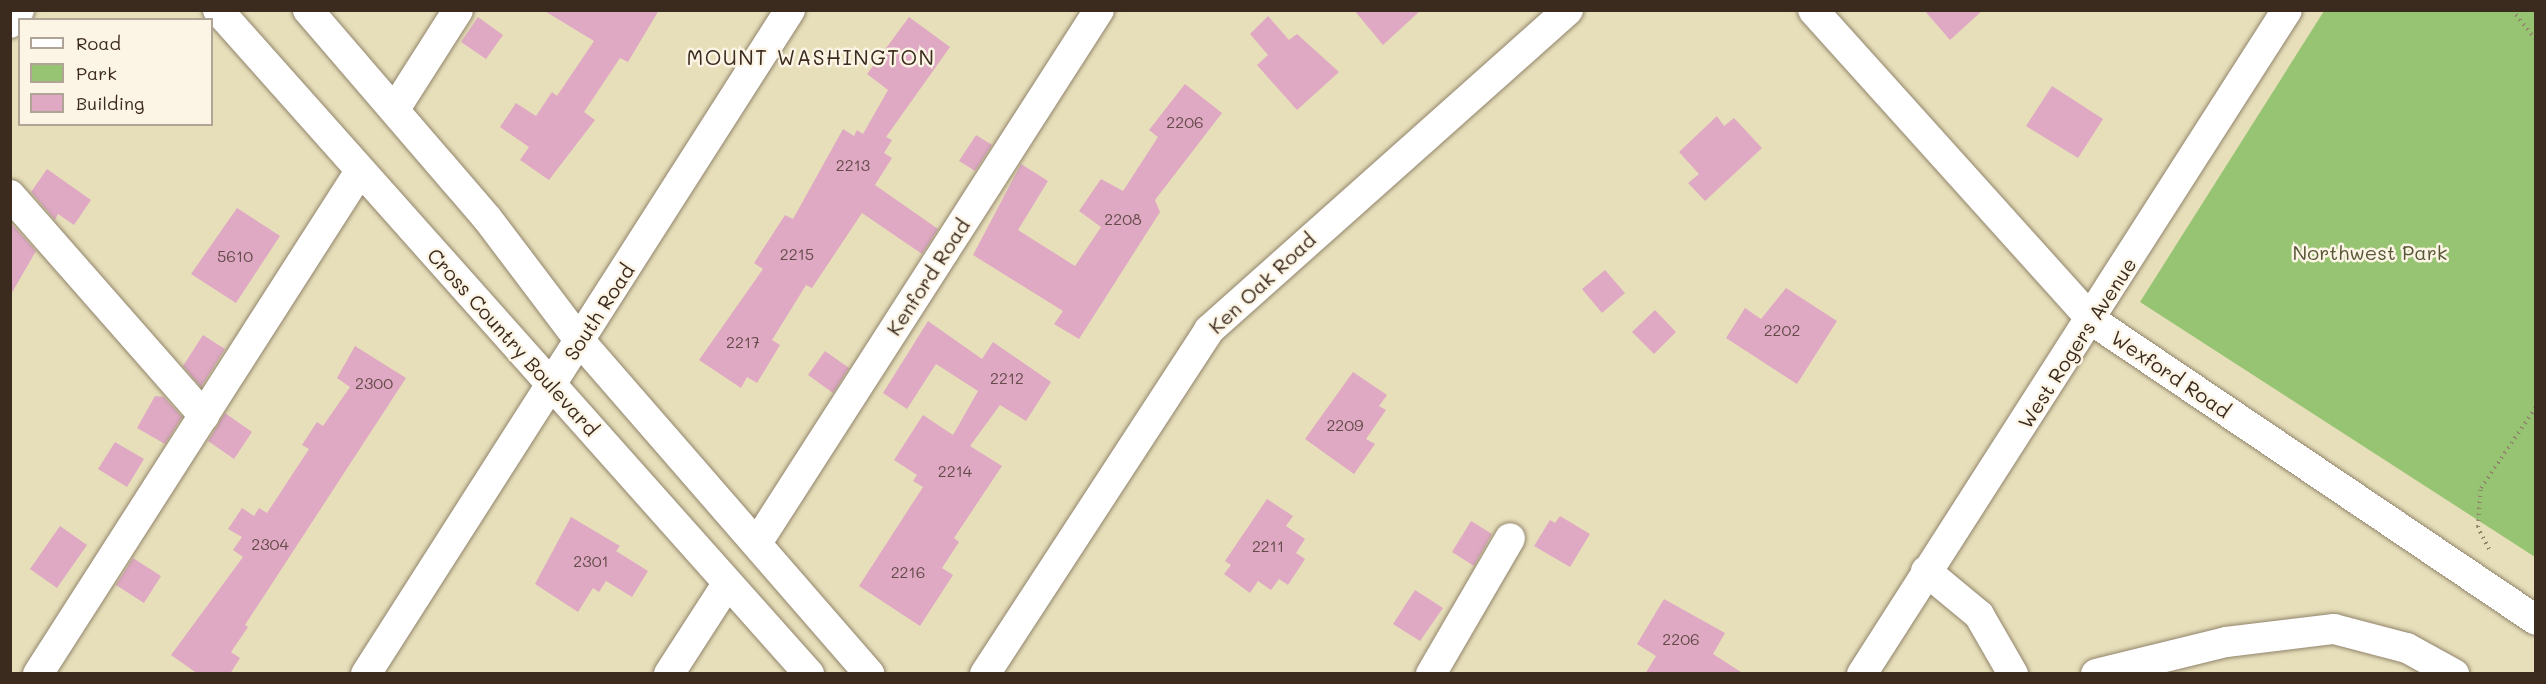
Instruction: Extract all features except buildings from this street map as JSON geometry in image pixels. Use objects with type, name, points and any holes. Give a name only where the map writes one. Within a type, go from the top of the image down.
[{"type":"street","points":[[10,23],[19,10]]},
{"type":"street","name":"Cross Country Boulevard","points":[[218,10],[809,674]]},
{"type":"street","points":[[308,10],[395,109],[580,341],[869,674]]},
{"type":"street","points":[[395,109],[458,10]]},
{"type":"street","name":"South Road","points":[[366,674],[790,10]]},
{"type":"street","name":"Kenford Road","points":[[757,543],[1099,10]]},
{"type":"street","name":"Ken Oak Road","points":[[985,674],[1209,330],[1568,10]]},
{"type":"street","name":"Wexford Road","points":[[1813,10],[2093,321],[2535,620]]},
{"type":"street","name":"West Rogers Avenue","points":[[1862,674],[1926,571],[2093,321],[2287,10]]},
{"type":"street","points":[[38,674],[360,171]]},
{"type":"street","points":[[10,195],[204,416]]},
{"type":"street","points":[[1431,674],[1510,538]]},
{"type":"street","points":[[1926,571],[1978,615],[2013,674]]},
{"type":"street","points":[[669,674],[727,584]]},
{"type":"street","points":[[2096,674],[2226,642],[2334,629],[2407,648],[2454,674]]},
{"type":"path","points":[[2512,10],[2535,40]]},
{"type":"path","points":[[2495,558],[2478,526],[2481,488],[2535,407]]},
{"type":"green space","name":"Northwest Park","points":[[2324,11],[2535,11],[2535,557],[2140,302]]},
{"type":"district","name":"MOUNT WASHINGTON","points":[[811,57]]}]
